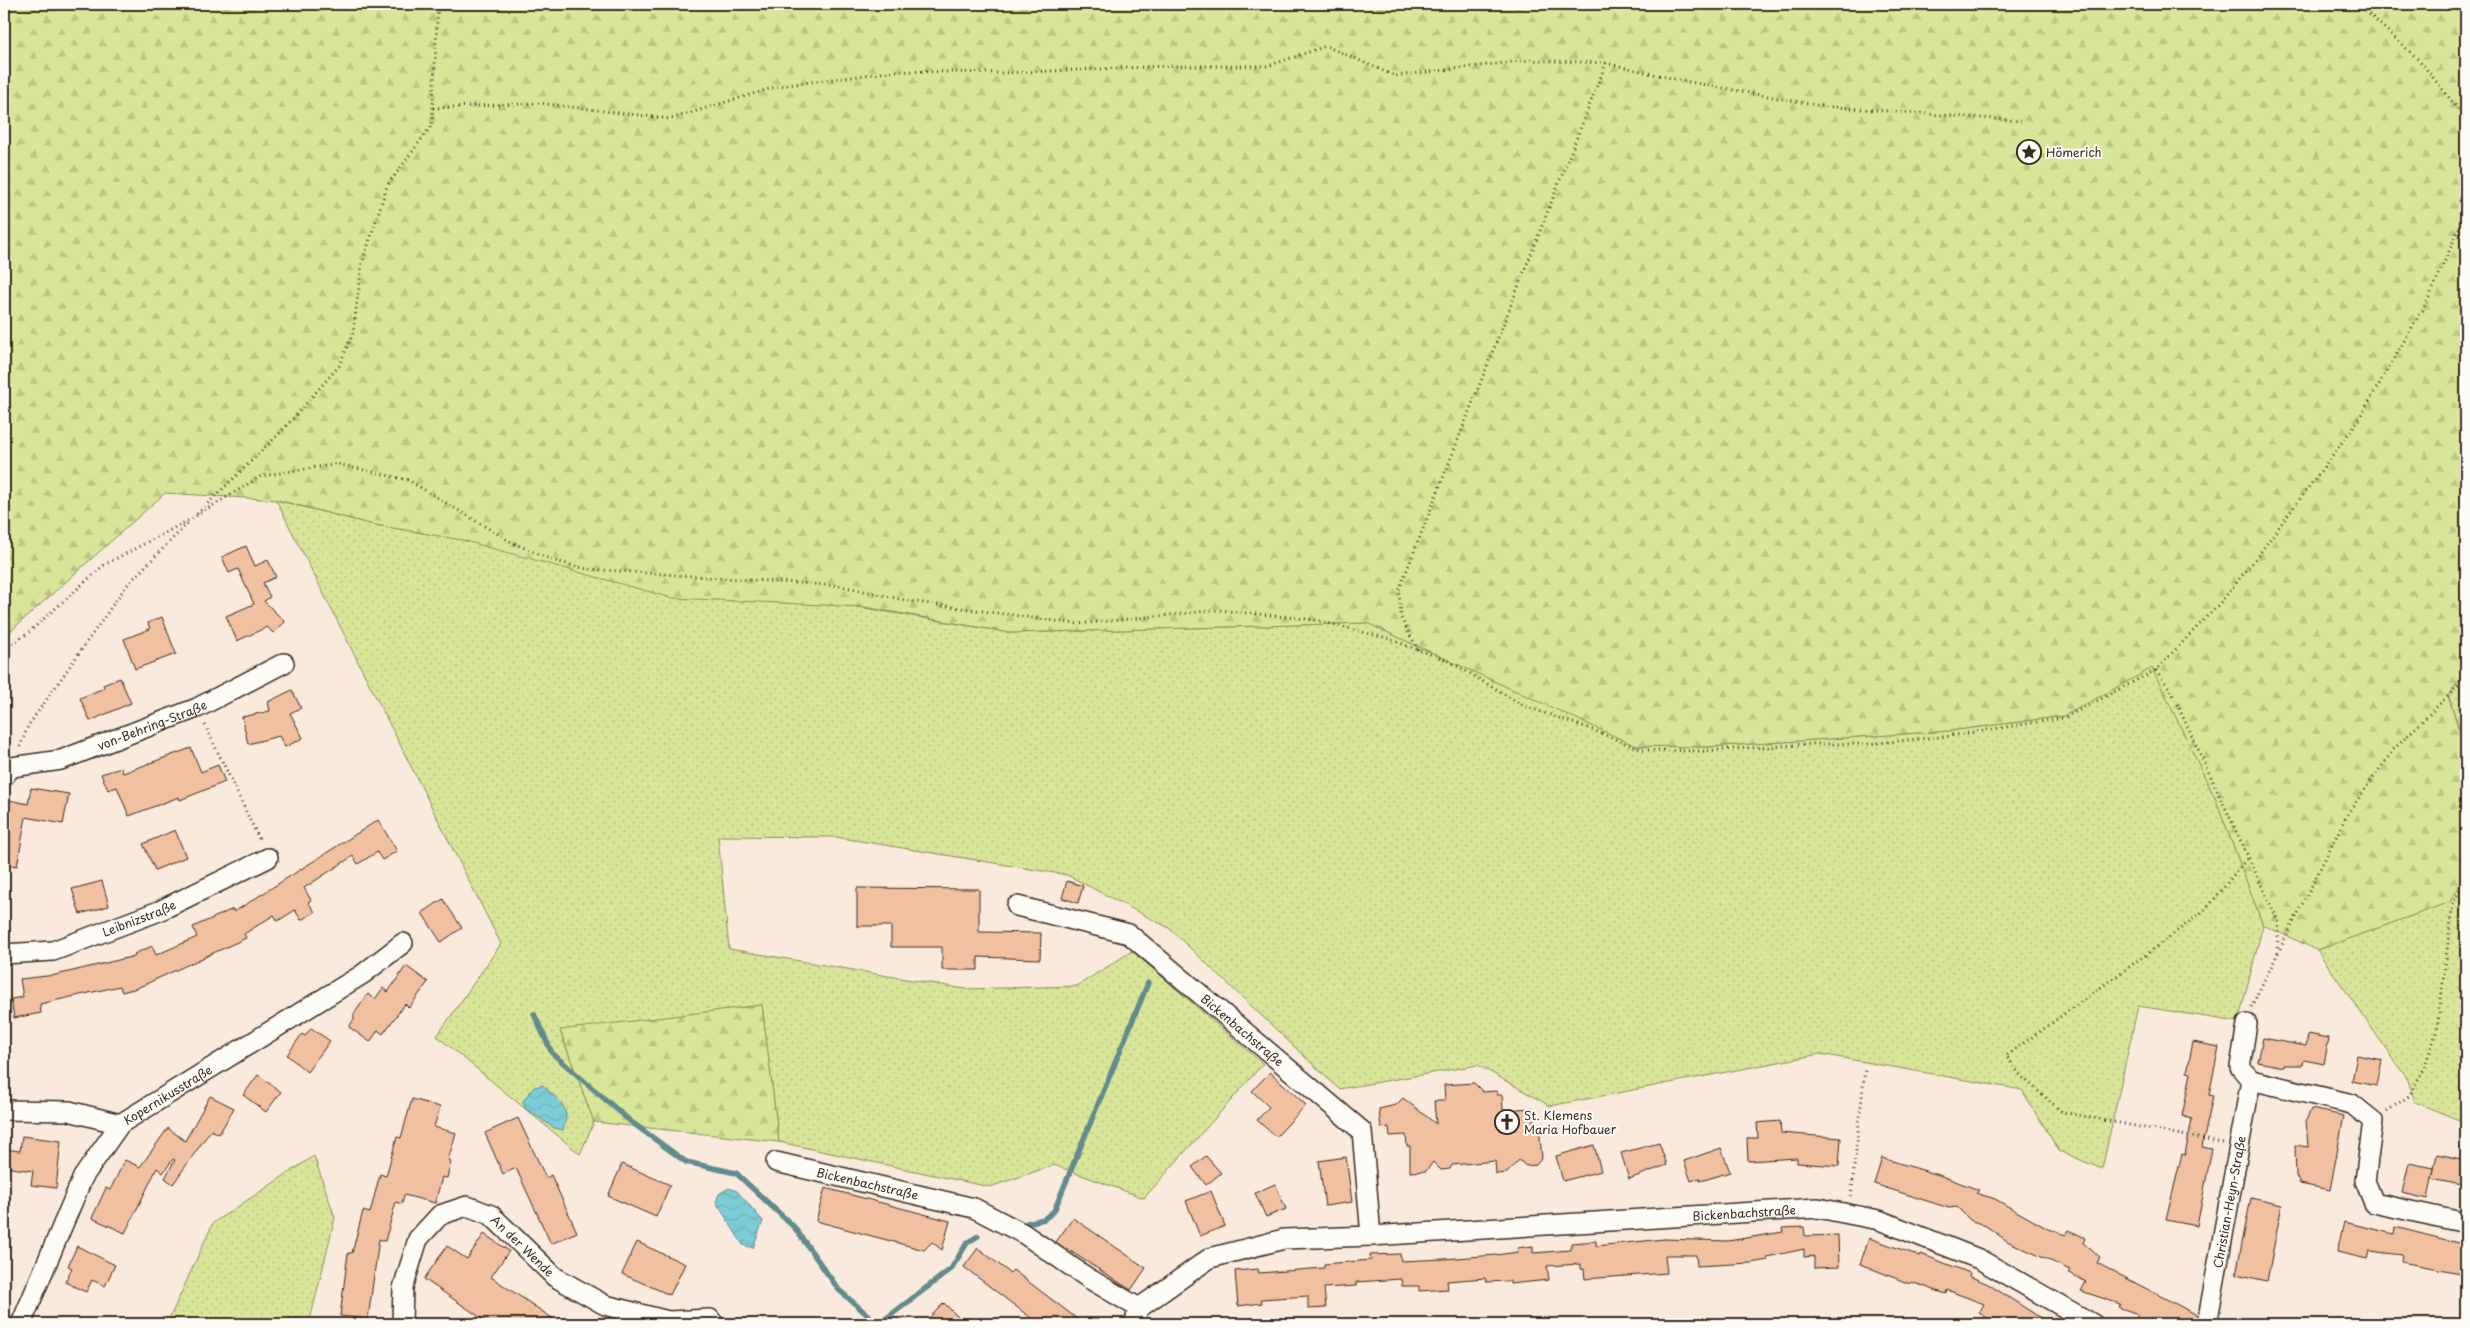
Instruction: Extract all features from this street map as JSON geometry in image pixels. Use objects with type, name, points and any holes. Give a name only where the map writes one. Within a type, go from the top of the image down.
[{"type":"street","name":"von-Behring-Straße","points":[[8,771],[62,760],[197,708],[284,663]]},
{"type":"street","name":"Leibnizstraße","points":[[4,954],[53,951],[159,911],[268,858]]},
{"type":"street","name":"Bickenbachstraße","points":[[1018,906],[1129,934],[1362,1131],[1371,1236]]},
{"type":"street","name":"Kopernikusstraße","points":[[21,1324],[82,1177],[120,1124],[363,974],[403,943]]},
{"type":"street","points":[[2247,1024],[2240,1067],[2251,1080],[2352,1104],[2373,1121],[2365,1181],[2374,1203],[2466,1223]]},
{"type":"street","name":"Christian-Heyn-Straße","points":[[2207,1324],[2251,1080]]},
{"type":"street","points":[[4,1110],[69,1111],[120,1124]]},
{"type":"street","name":"Bickenbachstraße","points":[[776,1162],[974,1208],[1024,1234],[1088,1278],[1137,1316],[1210,1258],[1284,1239],[1371,1236],[1818,1208],[1878,1220],[1979,1259],[2093,1324]]},
{"type":"street","name":"An der Wende","points":[[402,1324],[403,1288],[418,1239],[440,1216],[467,1206],[491,1215],[555,1277],[605,1305],[668,1322],[710,1319],[714,1324]]},
{"type":"path","points":[[8,771],[28,726],[126,586],[282,431],[339,366],[353,333],[362,264],[387,186],[432,125],[438,4]]},
{"type":"path","points":[[2358,4],[2420,61],[2462,114],[2466,122]]},
{"type":"path","points":[[433,108],[539,103],[670,119],[779,86],[897,71],[1002,72],[1171,66],[1268,66],[1326,46],[1395,76],[1529,60],[1606,62],[1679,80],[1822,106],[2021,121]]},
{"type":"path","points":[[1418,650],[1401,618],[1399,590],[1606,62]]},
{"type":"path","points":[[4,649],[28,633],[104,565],[191,520],[261,476],[338,464],[408,480],[511,542],[552,560],[586,569],[841,586],[910,601],[1078,624],[1219,610],[1316,620],[1386,638],[1449,661],[1524,706],[1588,728],[1642,750],[1703,751],[1812,744],[1867,744],[1958,735],[2064,718],[2156,670],[2220,603],[2256,558],[2357,422],[2428,300],[2466,212]]},
{"type":"path","points":[[2156,670],[2170,689],[2249,856],[2278,923],[2277,952]]},
{"type":"path","points":[[2247,1024],[2250,1010],[2277,952],[2348,813],[2394,749],[2466,678]]},
{"type":"path","points":[[197,708],[268,858]]},
{"type":"path","points":[[2238,1146],[2062,1112],[2021,1076],[2006,1056],[2158,946],[2207,908],[2249,856]]},
{"type":"path","points":[[2373,1121],[2409,1096],[2424,1069],[2438,1030],[2453,903],[2466,879]]},
{"type":"path","points":[[1849,1214],[1865,1069]]},
{"type":"green space","points":[[4,4],[2466,4],[2466,671],[2448,696],[2466,751],[2466,874],[2450,902],[2317,950],[2263,925],[2216,800],[2152,668],[2064,716],[1949,731],[1707,747],[1636,746],[1367,623],[1011,633],[865,607],[672,598],[462,540],[370,524],[278,500],[165,493],[4,637]]},
{"type":"green space","points":[[276,500],[370,524],[1011,633],[1367,623],[1637,746],[1707,747],[1949,731],[2064,716],[2152,667],[2216,800],[2263,925],[2238,1022],[2138,1006],[2102,1169],[2059,1151],[2022,1090],[1820,1054],[1550,1106],[1478,1065],[1339,1089],[1169,928],[1067,875],[836,837],[718,836],[729,949],[965,989],[1077,986],[1132,951],[1263,1064],[1144,1198],[1054,1165],[990,1187],[779,1142],[762,1005],[560,1031],[594,1122],[580,1154],[437,1036],[501,944]]},
{"type":"green space","points":[[2466,667],[2466,750],[2447,691]]},
{"type":"green space","points":[[2466,871],[2466,1123],[2415,1102],[2408,1080],[2317,950],[2450,902]]},
{"type":"green space","points":[[762,1005],[779,1142],[594,1122],[560,1030]]},
{"type":"green space","points":[[314,1156],[335,1218],[309,1324],[167,1324],[213,1223]]},
{"type":"water","points":[[543,1085],[559,1100],[565,1110],[563,1130],[554,1128],[525,1108],[523,1101],[534,1087]]},
{"type":"water","points":[[729,1188],[737,1191],[763,1221],[753,1248],[743,1245],[716,1202],[719,1194]]},
{"type":"building","points":[[246,546],[255,566],[268,560],[276,577],[263,583],[270,597],[264,601],[285,622],[273,633],[267,627],[237,641],[226,616],[254,604],[238,569],[229,573],[222,557]]},
{"type":"building","points":[[162,617],[176,654],[135,669],[124,639],[150,629],[148,623]]},
{"type":"building","points":[[120,678],[131,703],[90,721],[80,698],[104,688],[103,685]]},
{"type":"building","points":[[292,690],[301,708],[290,713],[303,738],[285,747],[279,736],[248,744],[242,717],[270,711],[268,702]]},
{"type":"building","points":[[191,748],[201,772],[218,765],[225,782],[180,800],[179,797],[129,816],[117,787],[108,790],[101,774],[121,768],[123,773]]},
{"type":"building","points":[[31,788],[69,794],[63,824],[26,817],[17,866],[4,864],[4,828],[9,800],[28,804]]},
{"type":"building","points":[[378,820],[397,851],[382,860],[377,852],[358,864],[353,856],[304,888],[311,900],[308,902],[315,912],[301,920],[295,910],[278,921],[274,915],[244,934],[246,938],[137,988],[122,992],[120,986],[40,1004],[41,1013],[14,1018],[11,999],[23,997],[20,979],[56,975],[135,956],[134,954],[152,946],[156,955],[197,937],[193,927],[233,909],[234,912]]},
{"type":"building","points":[[175,830],[186,857],[155,870],[143,844]]},
{"type":"building","points":[[102,881],[109,906],[80,914],[72,889]]},
{"type":"building","points":[[1067,881],[1083,886],[1078,903],[1062,898]]},
{"type":"building","points":[[857,888],[979,889],[979,932],[1041,933],[1040,959],[978,957],[978,970],[942,970],[942,947],[891,947],[891,926],[857,926]]},
{"type":"building","points":[[443,899],[462,928],[441,942],[422,913]]},
{"type":"building","points":[[406,966],[428,982],[409,1008],[405,1004],[383,1034],[378,1030],[370,1042],[349,1027],[354,1019],[354,1014],[368,994],[375,999],[383,988],[388,992]]},
{"type":"building","points":[[311,1028],[330,1041],[307,1072],[287,1055],[302,1034],[305,1036]]},
{"type":"building","points":[[2308,1034],[2329,1038],[2324,1064],[2304,1060],[2303,1065],[2284,1065],[2284,1067],[2258,1062],[2263,1038],[2306,1046]]},
{"type":"building","points":[[2193,1042],[2219,1047],[2209,1095],[2213,1096],[2202,1147],[2212,1149],[2197,1226],[2166,1220],[2182,1154],[2185,1155],[2192,1119],[2182,1116],[2191,1073],[2187,1072]]},
{"type":"building","points":[[2357,1055],[2382,1060],[2377,1086],[2352,1081]]},
{"type":"building","points":[[1270,1072],[1306,1105],[1276,1137],[1257,1120],[1269,1107],[1252,1091]]},
{"type":"building","points":[[258,1075],[281,1092],[266,1112],[243,1095]]},
{"type":"building","points":[[1474,1083],[1483,1092],[1497,1091],[1497,1095],[1502,1095],[1503,1110],[1532,1108],[1534,1127],[1539,1127],[1542,1158],[1536,1165],[1526,1166],[1519,1160],[1507,1173],[1496,1174],[1495,1161],[1452,1165],[1450,1169],[1441,1170],[1433,1162],[1426,1171],[1410,1172],[1410,1146],[1407,1146],[1406,1135],[1390,1136],[1389,1127],[1381,1128],[1379,1109],[1396,1105],[1403,1098],[1436,1124],[1434,1101],[1445,1101],[1444,1085]]},
{"type":"building","points":[[210,1096],[234,1108],[219,1134],[211,1130],[173,1184],[165,1178],[175,1160],[173,1159],[163,1173],[157,1168],[125,1233],[92,1218],[106,1188],[110,1190],[125,1160],[140,1167],[168,1128],[185,1141]]},
{"type":"building","points":[[412,1099],[440,1107],[434,1127],[456,1133],[448,1160],[451,1161],[447,1178],[442,1177],[435,1203],[404,1195],[402,1204],[396,1202],[385,1241],[379,1239],[368,1319],[340,1316],[348,1253],[352,1253],[363,1211],[370,1213],[380,1174],[386,1176],[397,1137],[401,1138]]},
{"type":"building","points":[[2311,1109],[2344,1116],[2330,1190],[2300,1184],[2296,1176],[2295,1145],[2308,1147],[2306,1121]]},
{"type":"building","points":[[518,1118],[546,1178],[551,1175],[577,1232],[551,1244],[516,1168],[503,1174],[485,1133]]},
{"type":"building","points":[[1780,1121],[1781,1133],[1841,1138],[1839,1166],[1797,1163],[1797,1158],[1748,1161],[1747,1138],[1758,1138],[1757,1123]]},
{"type":"building","points":[[22,1136],[61,1141],[56,1188],[31,1185],[33,1171],[4,1167],[4,1149],[20,1151]]},
{"type":"building","points":[[1659,1143],[1667,1165],[1629,1179],[1621,1153]]},
{"type":"building","points":[[1594,1145],[1601,1171],[1563,1181],[1556,1156]]},
{"type":"building","points":[[1721,1148],[1730,1172],[1701,1181],[1700,1178],[1691,1181],[1684,1161]]},
{"type":"building","points":[[2437,1154],[2466,1160],[2466,1186],[2432,1179]]},
{"type":"building","points":[[1206,1156],[1221,1173],[1206,1185],[1192,1167]]},
{"type":"building","points":[[1346,1157],[1352,1202],[1325,1206],[1319,1161]]},
{"type":"building","points":[[1882,1158],[1939,1175],[1979,1190],[1976,1193],[1995,1199],[2048,1229],[2066,1235],[2069,1230],[2085,1238],[2083,1243],[2100,1257],[2097,1263],[2197,1315],[2196,1324],[2146,1324],[2136,1318],[2138,1314],[2118,1307],[2120,1304],[2081,1291],[2086,1282],[2068,1272],[2070,1270],[2007,1241],[1986,1226],[1970,1220],[1957,1207],[1949,1208],[1874,1184]]},
{"type":"building","points":[[2409,1163],[2434,1168],[2428,1199],[2402,1193]]},
{"type":"building","points":[[622,1164],[670,1185],[656,1217],[608,1196]]},
{"type":"building","points":[[1275,1184],[1286,1209],[1266,1217],[1255,1193]]},
{"type":"building","points":[[825,1188],[950,1221],[942,1250],[932,1242],[924,1250],[816,1221]]},
{"type":"building","points":[[1211,1191],[1225,1226],[1200,1236],[1186,1201]]},
{"type":"building","points":[[2251,1198],[2282,1205],[2267,1281],[2236,1274]]},
{"type":"building","points":[[1073,1218],[1146,1268],[1131,1290],[1056,1242]]},
{"type":"building","points":[[2344,1222],[2394,1234],[2395,1227],[2466,1245],[2466,1274],[2401,1262],[2402,1255],[2369,1251],[2367,1259],[2337,1252]]},
{"type":"building","points":[[1804,1227],[1805,1236],[1838,1235],[1839,1267],[1814,1268],[1814,1256],[1804,1257],[1804,1249],[1767,1257],[1768,1260],[1751,1263],[1697,1266],[1696,1255],[1665,1255],[1667,1273],[1585,1279],[1584,1269],[1581,1269],[1581,1264],[1547,1266],[1549,1280],[1510,1284],[1510,1281],[1486,1282],[1485,1278],[1447,1281],[1448,1289],[1419,1291],[1419,1286],[1402,1286],[1401,1279],[1356,1282],[1356,1286],[1324,1288],[1326,1308],[1308,1309],[1308,1296],[1261,1299],[1262,1303],[1238,1306],[1235,1271],[1258,1269],[1259,1273],[1324,1268],[1324,1264],[1371,1260],[1370,1255],[1400,1254],[1401,1261],[1496,1255],[1518,1252],[1517,1248],[1533,1246],[1533,1253],[1571,1250],[1571,1243],[1596,1241],[1596,1246],[1664,1239],[1728,1241],[1783,1232],[1782,1228]]},
{"type":"building","points":[[484,1234],[509,1251],[491,1277],[561,1324],[490,1324],[424,1279],[447,1246],[467,1259]]},
{"type":"building","points":[[1869,1238],[1920,1256],[1921,1254],[1970,1273],[1969,1276],[1988,1284],[2050,1324],[1998,1324],[1979,1313],[1984,1304],[1947,1290],[1946,1294],[1911,1282],[1910,1284],[1860,1264]]},
{"type":"building","points":[[637,1242],[685,1264],[670,1295],[622,1274]]},
{"type":"building","points":[[77,1246],[115,1265],[105,1286],[92,1280],[86,1292],[65,1282],[72,1268],[68,1266]]},
{"type":"building","points":[[978,1248],[1010,1273],[1013,1270],[1084,1324],[1039,1324],[964,1267]]},
{"type":"building","points":[[944,1303],[965,1324],[923,1324]]},
{"type":"waterway","points":[[1027,1223],[1044,1219],[1054,1211],[1148,983]]},
{"type":"waterway","points":[[534,1014],[552,1053],[630,1121],[686,1162],[736,1173],[794,1227],[839,1290],[878,1324]]},
{"type":"waterway","points":[[879,1324],[951,1269],[967,1243],[978,1236]]},
{"type":"place","name":"Hömerich","points":[[2029,152]]},
{"type":"place","name":"St. Klemens Maria Hofbauer","points":[[1507,1122]]}]
